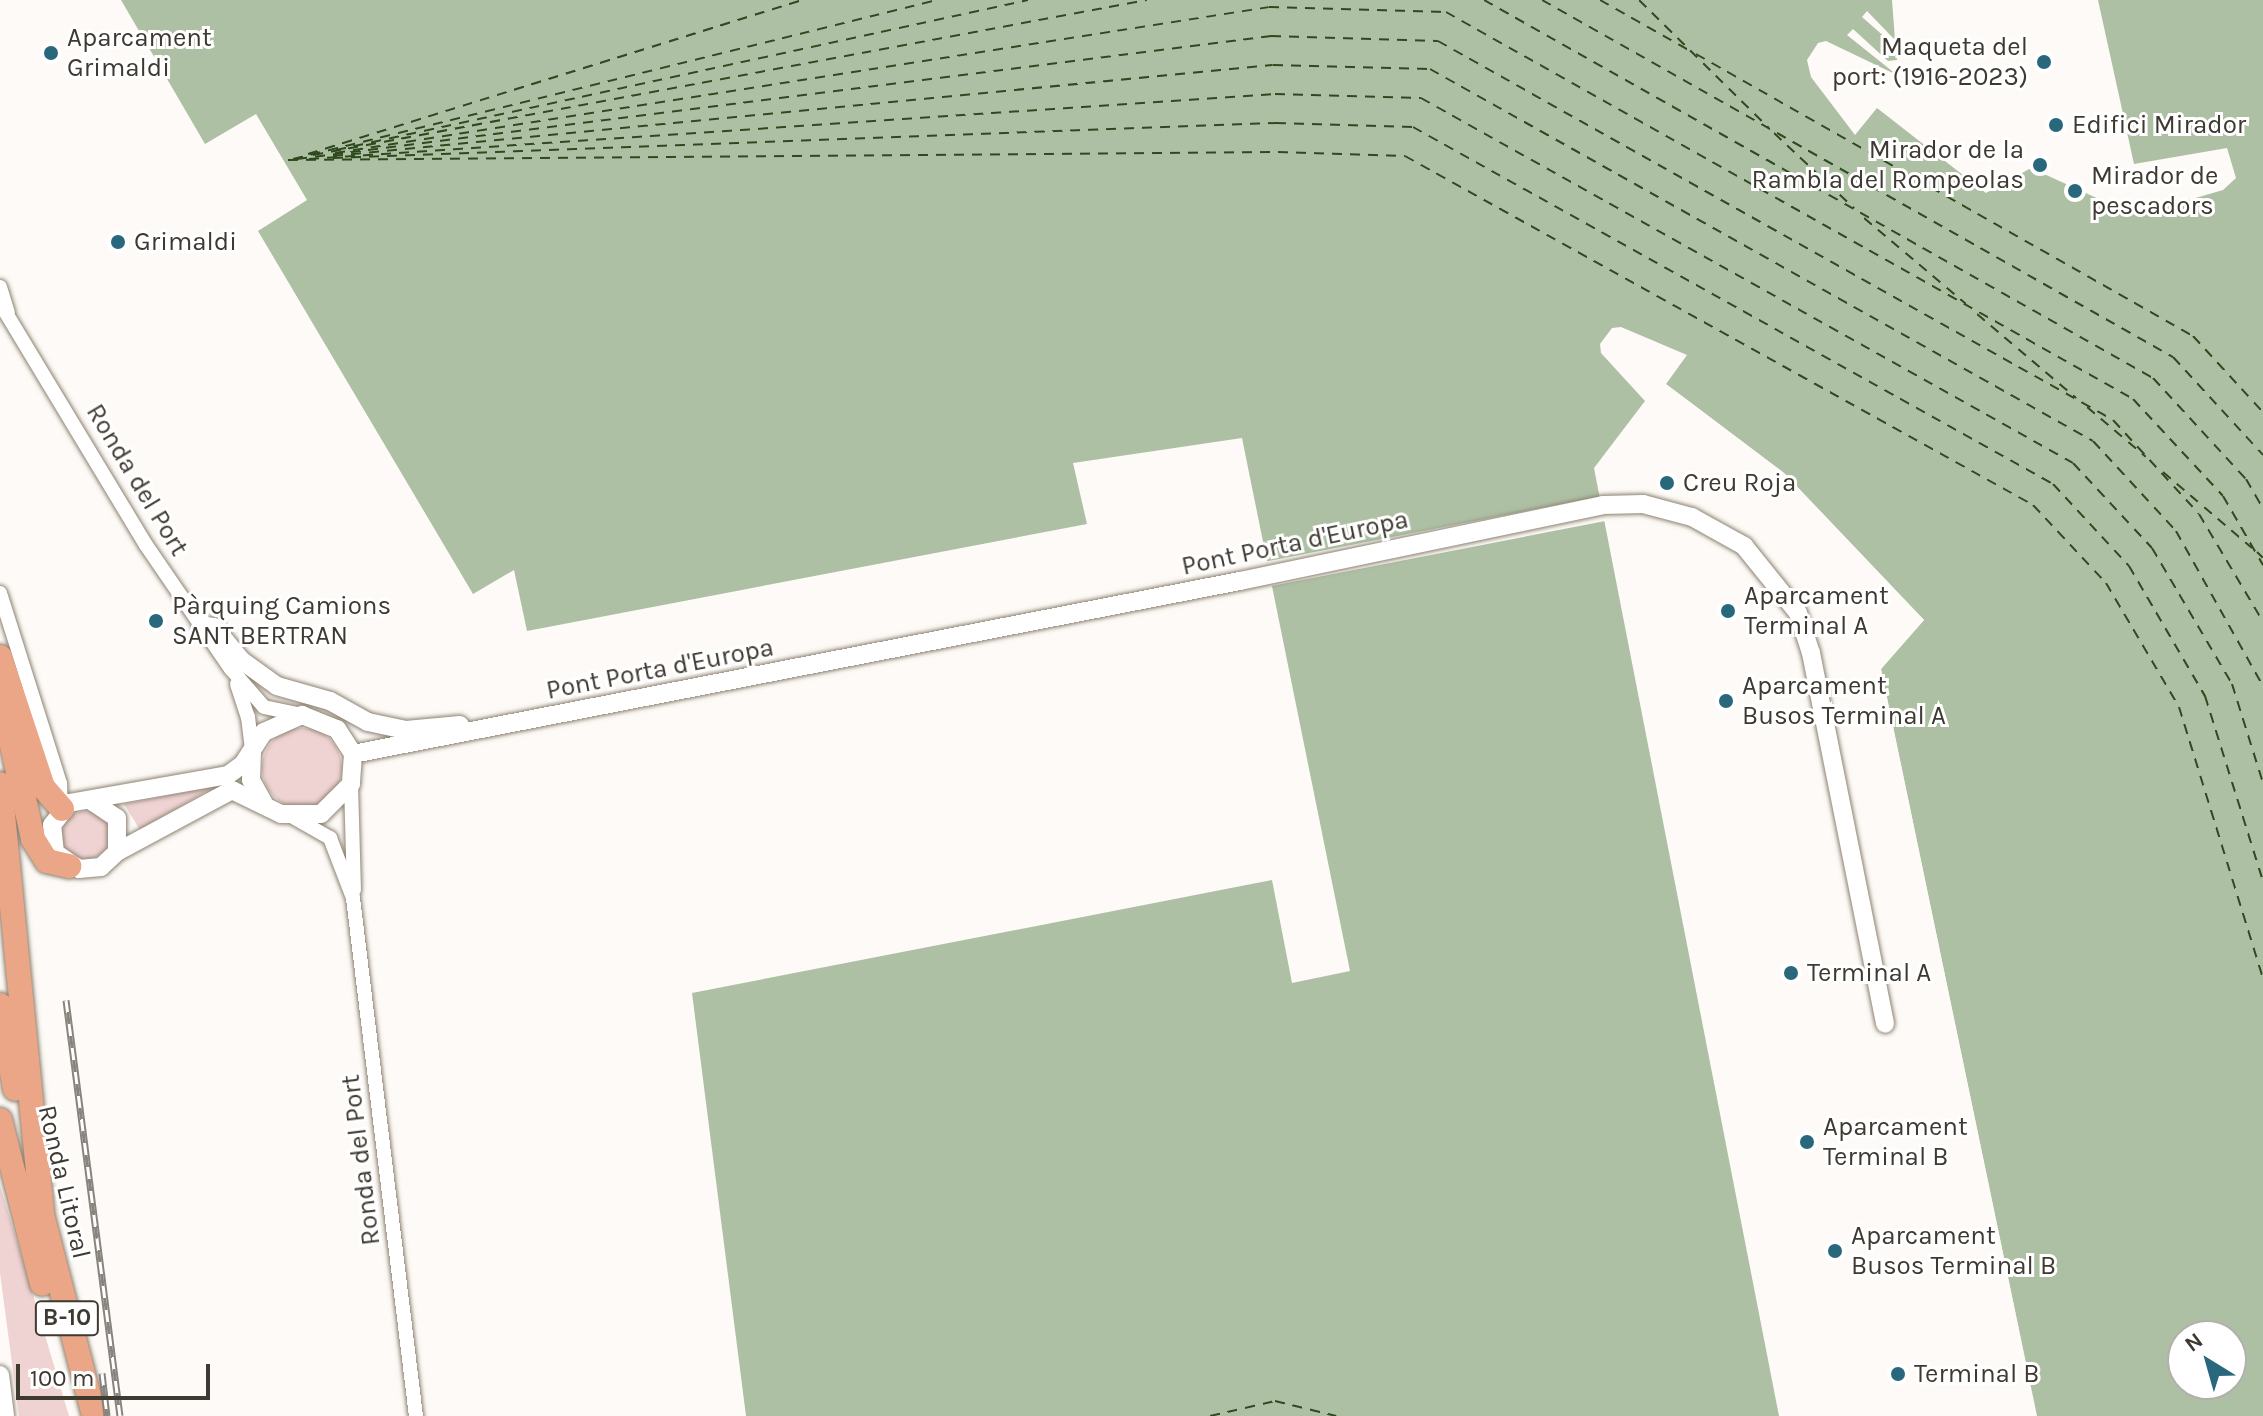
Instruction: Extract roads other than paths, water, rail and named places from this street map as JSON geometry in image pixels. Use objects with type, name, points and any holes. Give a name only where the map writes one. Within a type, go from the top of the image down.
[{"type":"highway","points":[[0,657],[43,787],[62,809]]},
{"type":"highway","points":[[0,692],[33,839],[47,861],[69,866]]},
{"type":"highway","name":"B-10","points":[[0,784],[36,1229]]},
{"type":"highway","name":"Ronda Litoral","points":[[0,1005],[36,1229],[78,1416]]},
{"type":"highway","name":"Ronda Litoral","points":[[0,1120],[94,1416]]},
{"type":"highway","name":"B-10","points":[[0,1152],[36,1229]]},
{"type":"street","name":"Ronda del Port","points":[[0,287],[4,308],[146,545],[231,669],[264,707],[302,715]]},
{"type":"street","name":"Pont Porta d'Europa","points":[[353,754],[542,719],[1603,505],[1668,509],[1744,546],[1765,565],[1798,613],[1811,653],[1885,1024]]},
{"type":"street","points":[[0,593],[60,783],[62,809],[52,825],[52,844],[69,866],[90,870],[220,793],[236,791],[293,817],[321,814],[351,784],[353,754],[337,729],[302,715],[264,732],[252,752],[228,775],[88,799],[62,809]]},
{"type":"street","points":[[201,625],[214,627],[241,660],[277,686],[330,701],[368,722],[406,730],[511,725]]},
{"type":"street","name":"Ronda del Port","points":[[231,669],[248,717],[252,752]]},
{"type":"street","points":[[252,752],[251,780],[264,803]]},
{"type":"street","name":"Ronda del Port","points":[[351,784],[357,861],[353,898],[416,1416]]},
{"type":"street","points":[[88,799],[110,808],[117,818],[117,852]]},
{"type":"street","name":"Ronda del Port","points":[[293,817],[330,838],[353,898]]},
{"type":"street","points":[[0,1375],[5,1416]]},
{"type":"railway","points":[[66,1000],[120,1416]]},
{"type":"railway","points":[[102,1373],[107,1416]]},
{"type":"place","name":"Aparcament Grimaldi","points":[[51,53]]},
{"type":"place","name":"Maqueta del port: (1916-2023)","points":[[2044,62]]},
{"type":"place","name":"Edifici Mirador","points":[[2056,125]]},
{"type":"place","name":"Mirador de la Rambla del Rompeolas","points":[[2040,165]]},
{"type":"place","name":"Mirador de pescadors","points":[[2075,191]]},
{"type":"place","name":"Grimaldi","points":[[118,242]]},
{"type":"place","name":"Creu Roja","points":[[1667,483]]},
{"type":"place","name":"Aparcament Terminal A","points":[[1728,611]]},
{"type":"place","name":"Pàrquing Camions SANT BERTRAN","points":[[156,621]]},
{"type":"place","name":"Aparcament Busos Terminal A","points":[[1726,701]]},
{"type":"place","name":"Terminal A","points":[[1791,973]]},
{"type":"place","name":"Aparcament Terminal B","points":[[1807,1142]]},
{"type":"place","name":"Aparcament Busos Terminal B","points":[[1835,1251]]},
{"type":"place","name":"Terminal B","points":[[1898,1374]]}]
